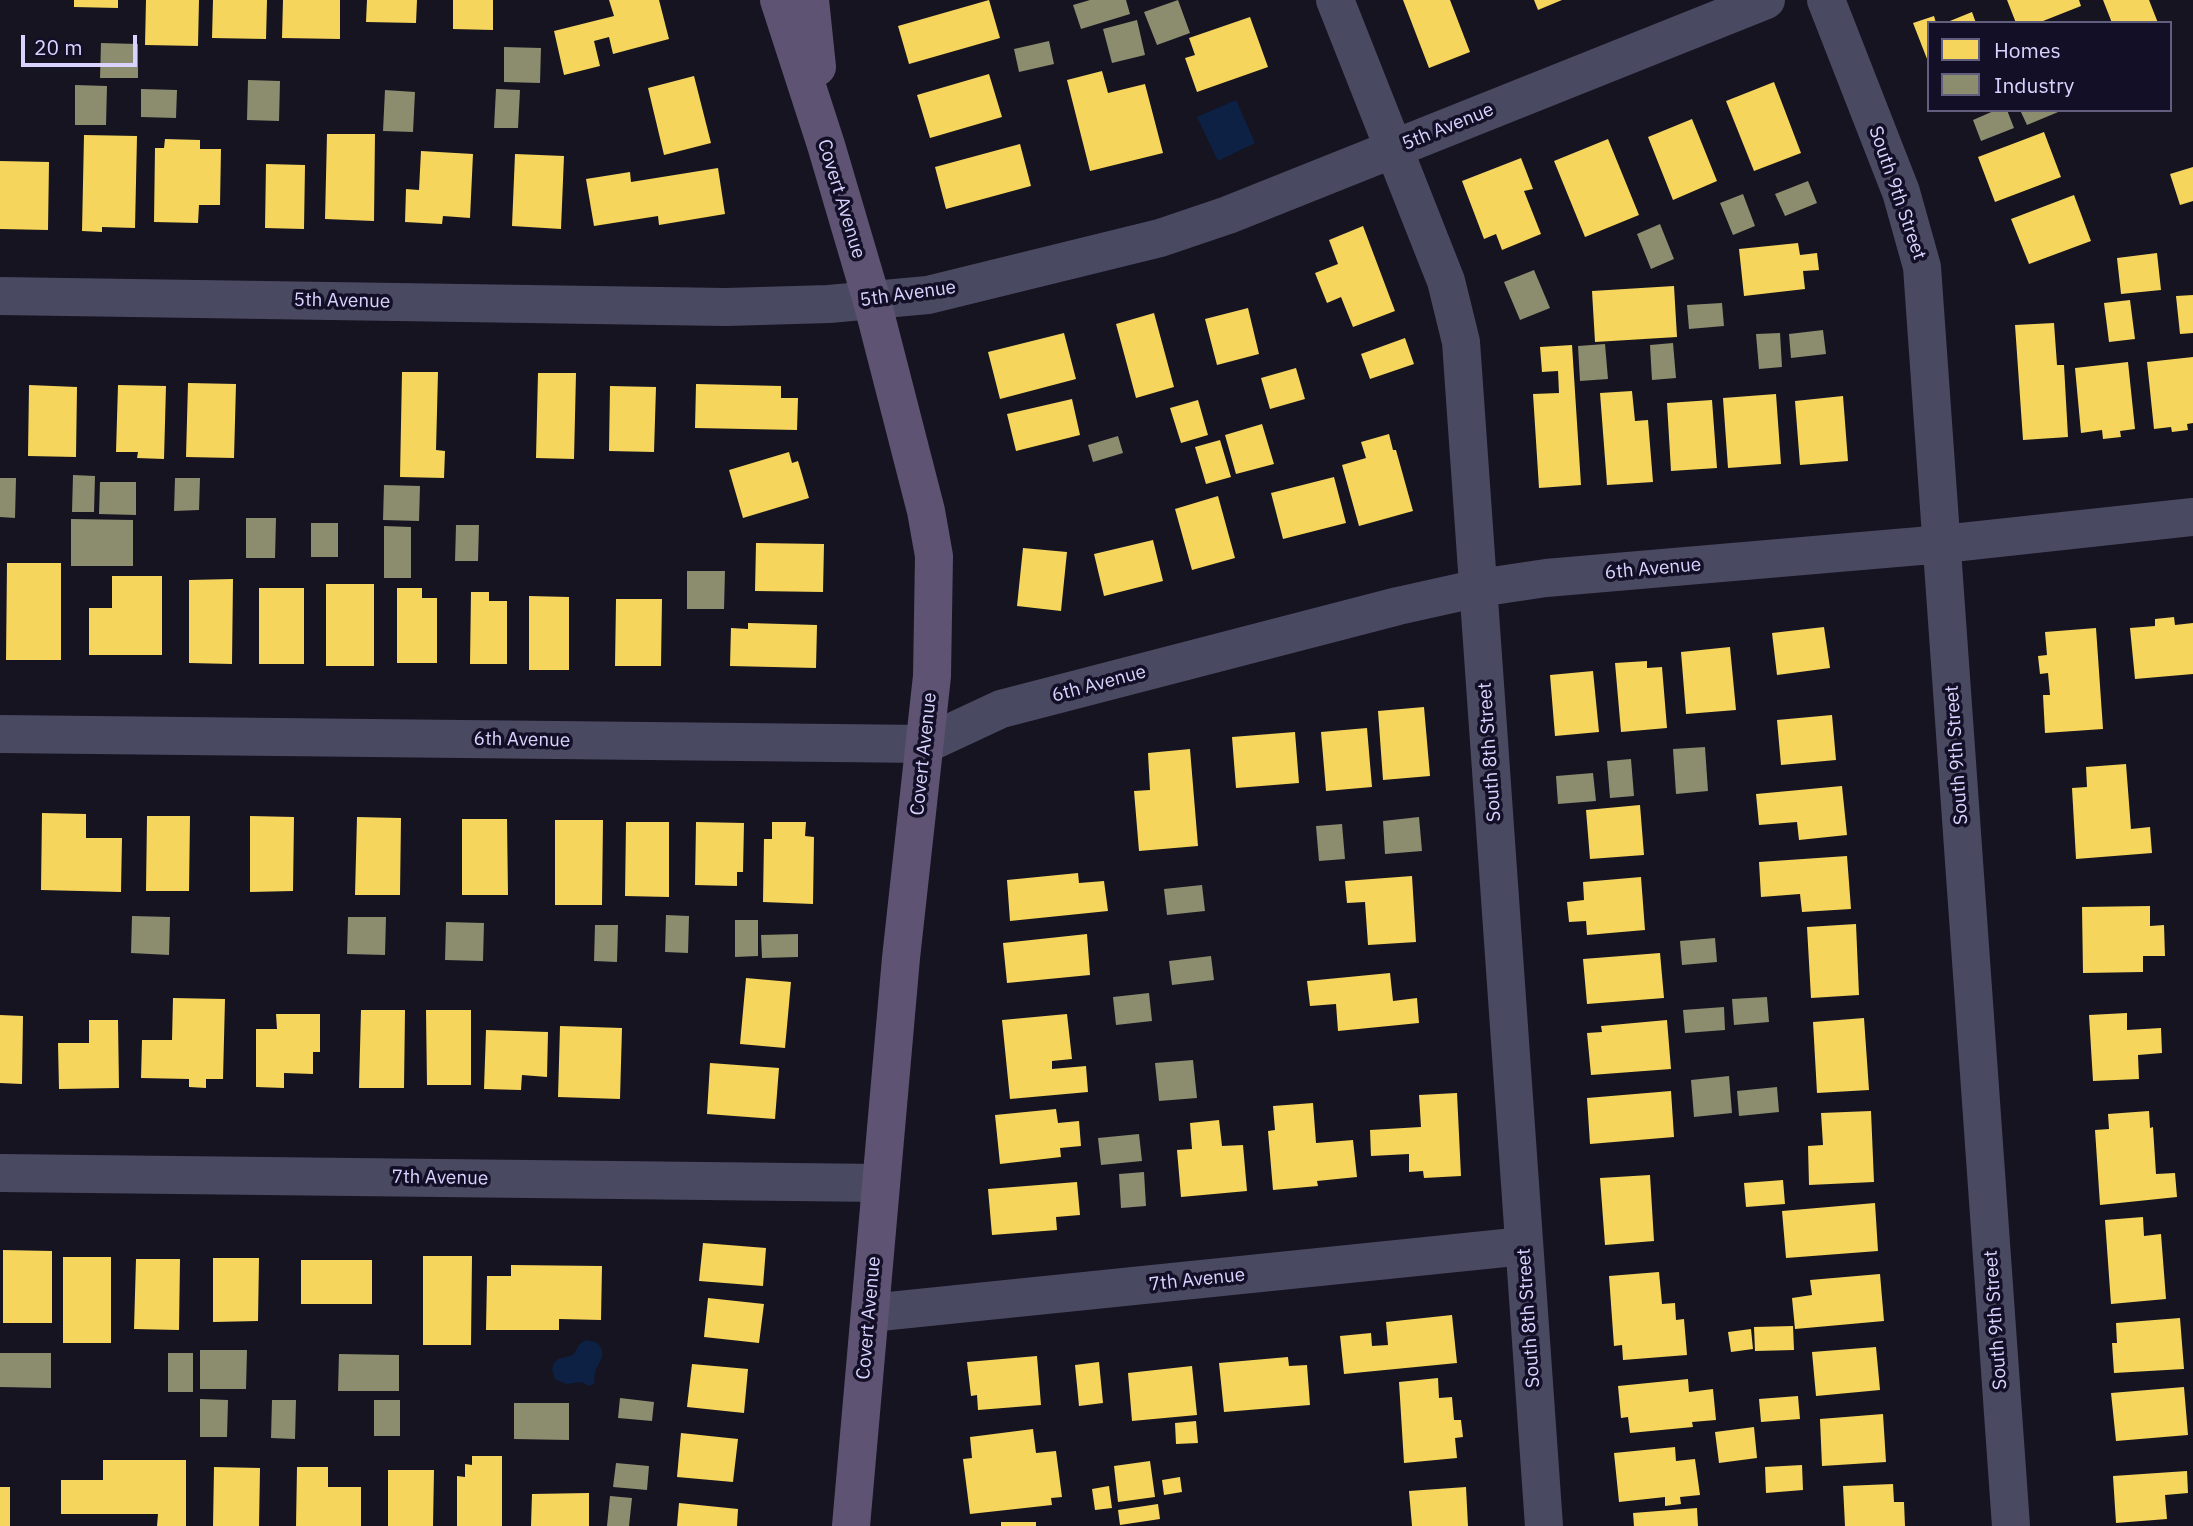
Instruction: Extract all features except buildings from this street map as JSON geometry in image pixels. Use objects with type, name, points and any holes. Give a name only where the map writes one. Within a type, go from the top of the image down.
[{"type":"main road","name":"Covert Avenue","points":[[779,0],[826,145],[872,301],[933,541],[935,577],[926,744],[901,958],[851,1526]]},
{"type":"main road","points":[[810,0],[826,145]]},
{"type":"street","name":"South 8th Street","points":[[1335,0],[1446,281],[1461,342],[1544,1526]]},
{"type":"street","name":"5th Avenue","points":[[0,296],[726,307],[872,301],[929,295],[1160,238],[1228,215],[1766,0]]},
{"type":"street","name":"South 9th Street","points":[[1825,0],[1901,192],[1922,267],[2011,1526]]},
{"type":"street","name":"6th Avenue","points":[[0,734],[926,744],[1001,709],[1398,606],[1479,588],[1546,578],[1943,544],[2193,517]]},
{"type":"street","name":"7th Avenue","points":[[0,1173],[881,1183]]},
{"type":"street","name":"7th Avenue","points":[[870,1313],[1524,1246]]},
{"type":"water","points":[[1236,100],[1255,143],[1218,161],[1197,117]]},
{"type":"water","points":[[586,1340],[598,1343],[602,1350],[594,1384],[566,1384],[555,1379],[552,1369],[554,1363],[558,1359],[573,1355]]}]
